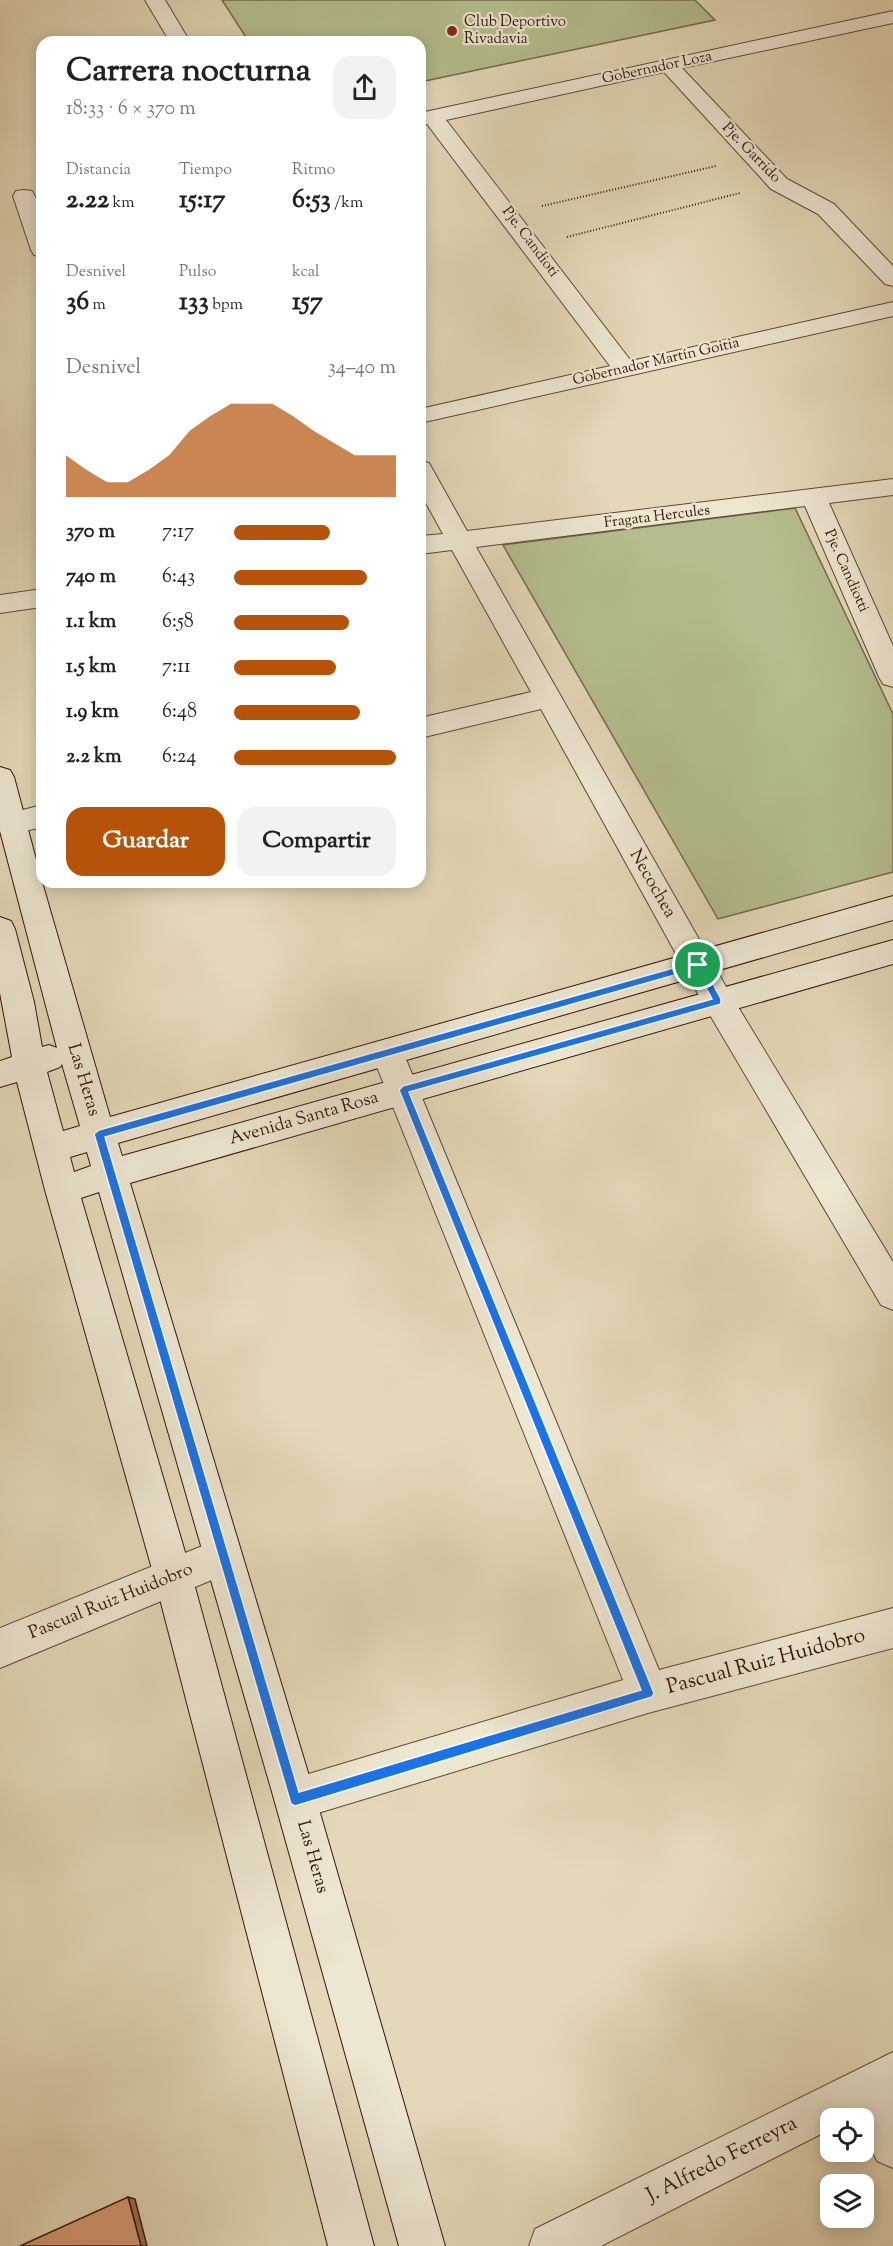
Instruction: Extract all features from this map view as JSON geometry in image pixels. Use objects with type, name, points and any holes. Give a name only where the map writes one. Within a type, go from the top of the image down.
[{"type":"street","points":[[155,0],[176,36]]},
{"type":"street","points":[[880,1],[893,15]]},
{"type":"street","name":"Gobernador Loza","points":[[426,118],[893,15]]},
{"type":"street","name":"Pje. Garrido","points":[[669,66],[779,184],[826,209],[893,279]]},
{"type":"street","name":"Pje. Candioti","points":[[426,118],[509,214],[625,369]]},
{"type":"street","points":[[0,201],[33,195],[36,213]]},
{"type":"street","name":"Gobernador Martín Goitia","points":[[426,415],[893,309]]},
{"type":"street","name":"Fragata Hercules","points":[[434,541],[893,487]]},
{"type":"street","name":"Pje. Candiotti","points":[[814,497],[893,677]]},
{"type":"street","name":"Necochea","points":[[426,500],[434,541],[547,698],[718,1001],[893,1294]]},
{"type":"street","points":[[0,604],[36,599]]},
{"type":"street","points":[[426,727],[547,698]]},
{"type":"street","name":"Las Heras","points":[[0,777],[28,820],[36,860]]},
{"type":"street","name":"Las Heras","points":[[42,888],[74,1050],[295,1799],[422,2246]]},
{"type":"street","points":[[51,1148],[893,908]]},
{"type":"street","points":[[0,929],[18,1002],[14,1069],[51,1148],[173,1576],[351,2246]]},
{"type":"street","name":"Avenida Santa Rosa","points":[[62,1190],[110,1174],[403,1090],[893,952]]},
{"type":"street","points":[[14,1069],[74,1050]]},
{"type":"street","points":[[387,1052],[648,1693]]},
{"type":"street","name":"Pascual Ruiz Huidobro","points":[[0,1648],[222,1557]]},
{"type":"street","name":"Pascual Ruiz Huidobro","points":[[295,1799],[648,1693],[893,1628]]},
{"type":"street","points":[[880,2081],[893,2145]]},
{"type":"street","name":"J. Alfredo Ferreyra","points":[[552,2246],[880,2081]]},
{"type":"path","points":[[509,214],[755,157]]},
{"type":"path","points":[[533,246],[779,184]]},
{"type":"green space","name":"Club Deportivo Rivadavia","points":[[222,0],[695,0],[715,20],[426,81],[426,36],[245,36]]},
{"type":"green space","points":[[795,508],[893,714],[893,872],[718,919],[503,545]]},
{"type":"building","points":[[128,2197],[141,2246],[20,2246]]},
{"type":"place","name":"Club Deportivo Rivadavia","points":[[452,31]]},
{"type":"route","points":[[698,965],[718,1001],[403,1090],[648,1693],[295,1799],[99,1134],[163,1114],[698,965]]}]
